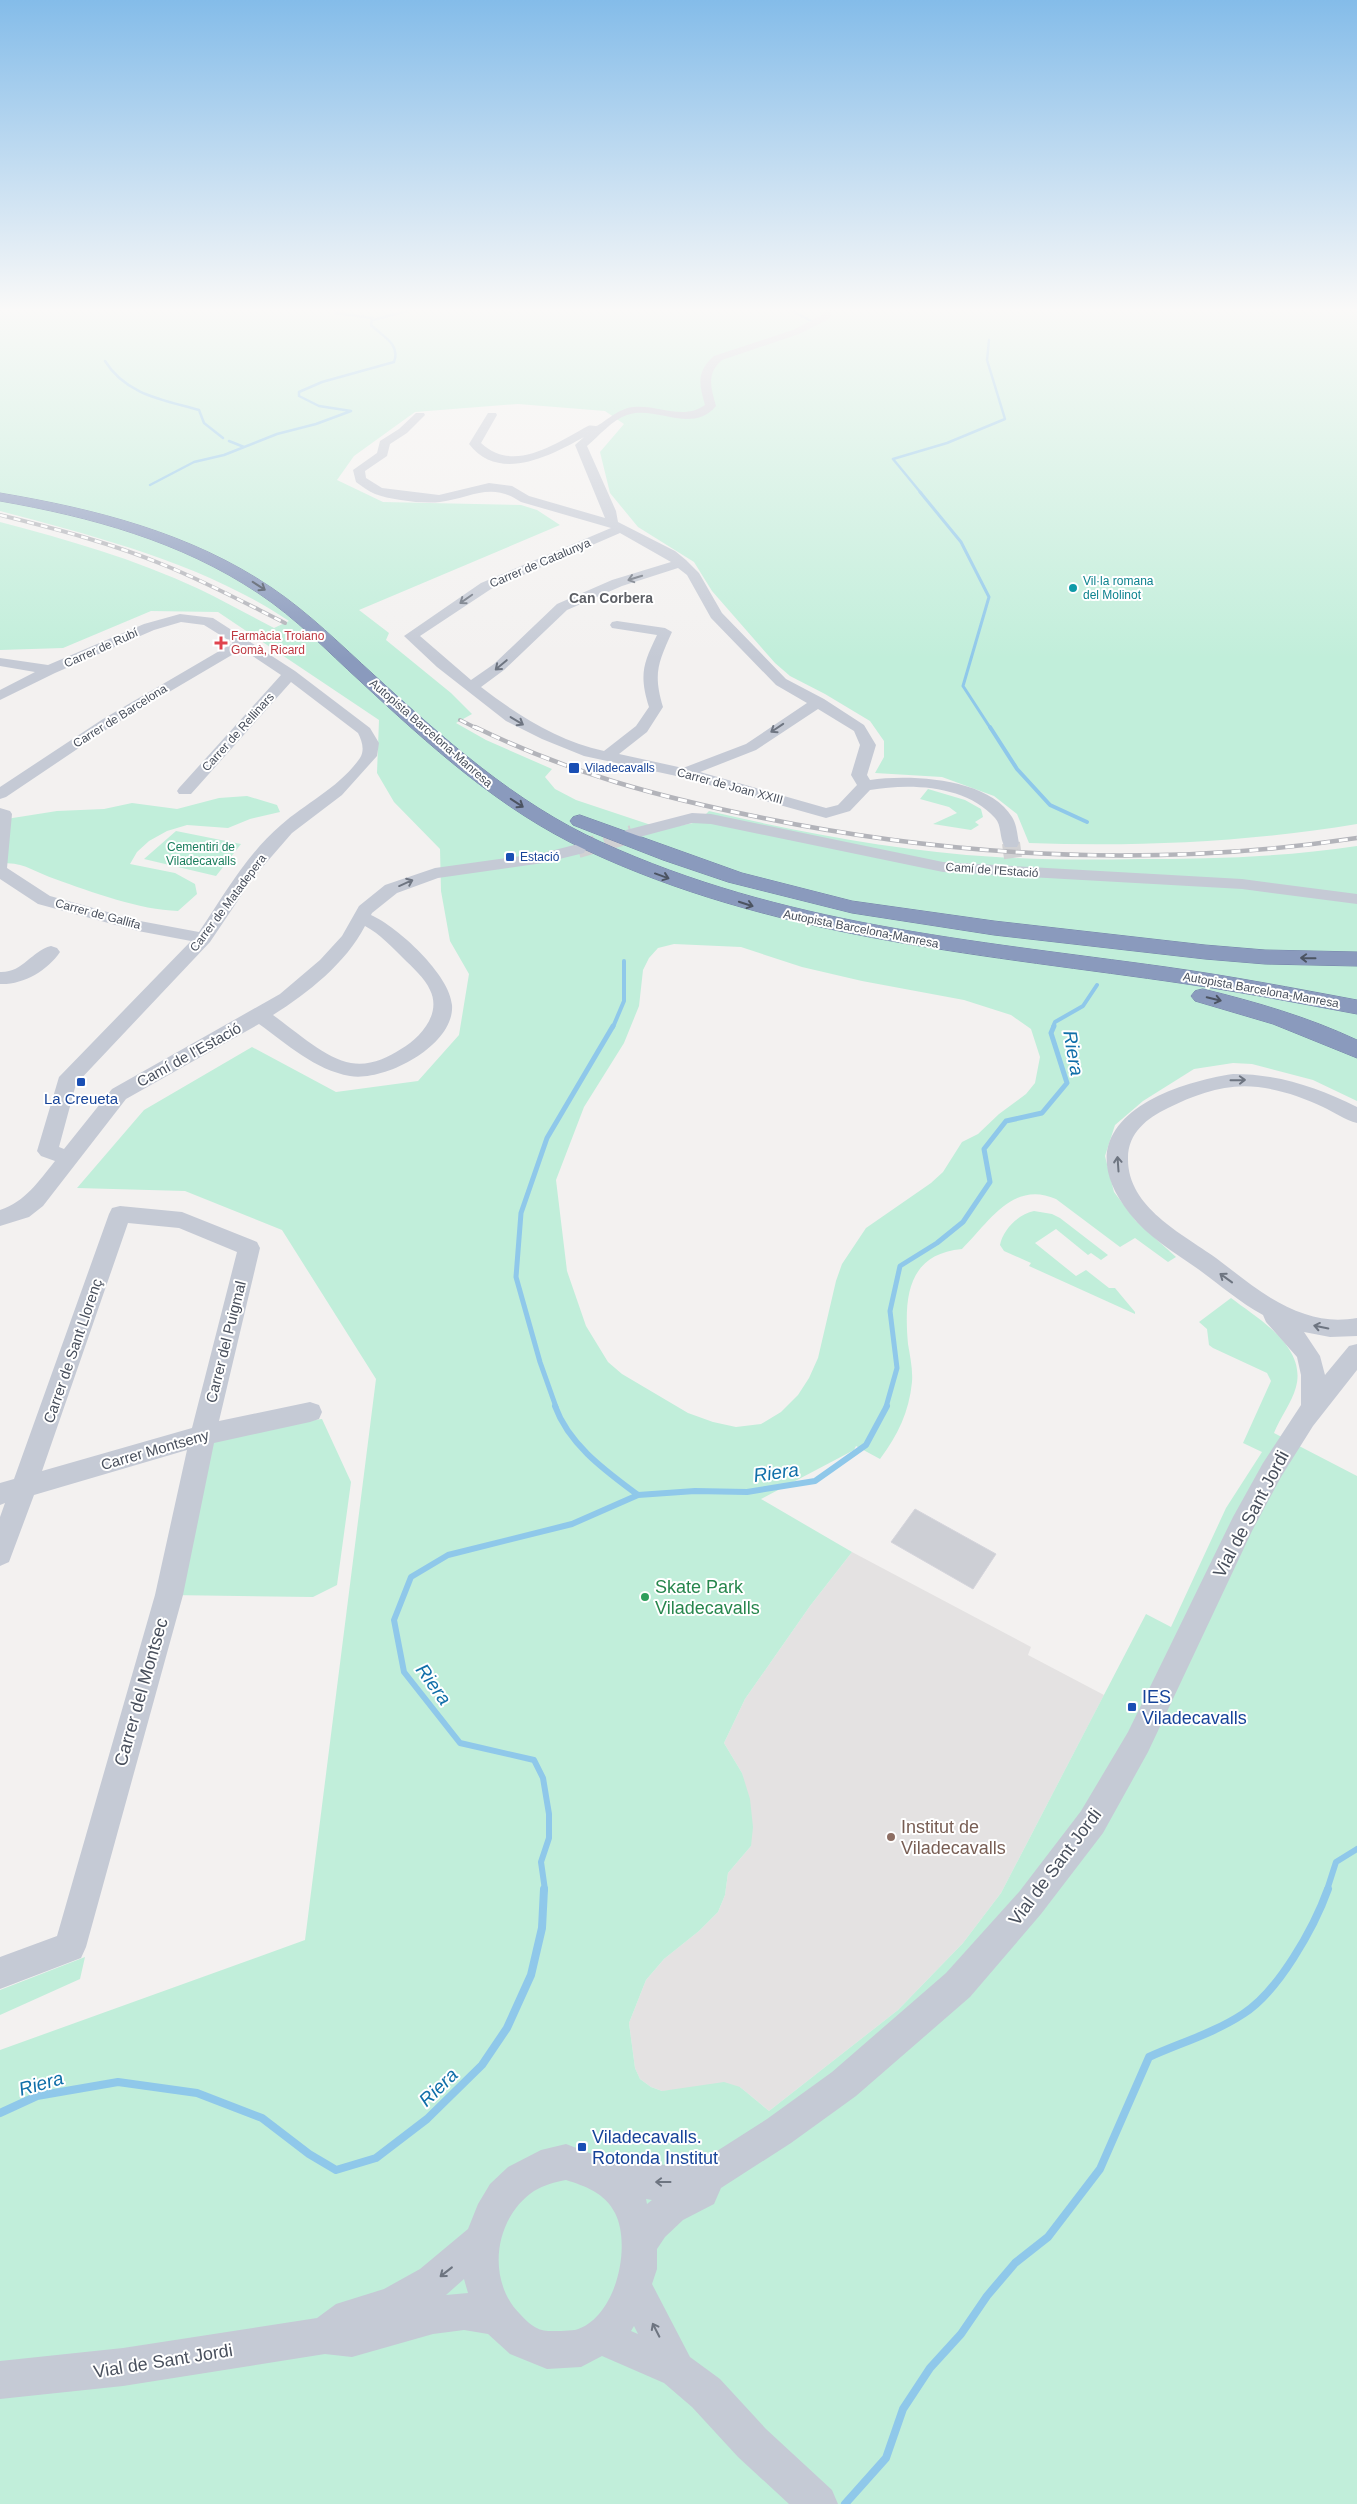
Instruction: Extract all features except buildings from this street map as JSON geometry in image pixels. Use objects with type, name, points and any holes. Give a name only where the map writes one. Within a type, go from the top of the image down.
[{"type":"highway","name":"Autopista Barcelona-Manresa","points":[[0,489],[81,504],[137,519],[198,541],[264,574],[320,614],[485,760],[523,789],[608,837],[661,860],[711,878],[765,894],[838,912],[989,938],[1192,963],[1357,992]]},
{"type":"highway","name":"Autopista Barcelona-Manresa","points":[[0,497],[66,510],[124,525],[186,548],[231,569],[298,615],[466,767],[545,821],[647,870],[755,907],[797,918],[912,941],[1192,978],[1357,1007]]},
{"type":"highway","points":[[578,821],[670,856],[735,878],[852,907],[994,928],[1196,951],[1264,957],[1357,959]]},
{"type":"highway","points":[[797,918],[910,948],[1189,993],[1280,1018],[1312,1029],[1357,1050]]},
{"type":"street","points":[[410,425],[384,443],[383,454],[359,470],[360,479],[378,491],[402,496],[439,498],[489,487],[512,490],[525,499],[617,526],[670,554],[692,573],[716,615],[781,682],[848,720],[865,736],[868,745],[859,775],[865,786],[884,782],[937,784],[986,801],[1004,817],[1014,858]]},
{"type":"street","points":[[486,425],[474,444],[481,453],[493,459],[520,460],[536,457],[596,426],[605,426]]},
{"type":"street","points":[[605,426],[581,445],[617,526]]},
{"type":"street","name":"Carrer de Catalunya","points":[[411,636],[486,586],[617,526]]},
{"type":"street","points":[[471,687],[499,667],[562,608],[617,583],[681,563]]},
{"type":"street","name":"Carrer de Rubí","points":[[0,696],[50,670],[149,627],[180,618],[208,621]]},
{"type":"street","name":"Carrer de Matadepera","points":[[68,1158],[48,1151],[66,1082],[204,938],[246,875],[286,829],[336,792],[369,756],[371,743],[365,731],[290,674],[208,621]]},
{"type":"street","points":[[598,755],[642,729],[656,707],[648,683],[648,667],[665,632],[617,626]]},
{"type":"street","name":"Carrer de Joan XXIII","points":[[411,636],[511,718],[529,728],[598,755],[684,773],[826,813],[844,808],[865,786]]},
{"type":"street","name":"Carrer de Barcelona","points":[[0,794],[108,722],[243,643]]},
{"type":"street","points":[[0,662],[50,670]]},
{"type":"street","name":"Carrer de Rellinars","points":[[185,790],[290,674]]},
{"type":"street","points":[[684,773],[750,747],[818,702]]},
{"type":"street","points":[[0,813],[4,814],[0,865]]},
{"type":"street","name":"Camí de l'Estació","points":[[632,834],[692,818],[711,819],[943,867],[1014,858],[1242,884],[1357,900]]},
{"type":"street","name":"Camí de l'Estació","points":[[0,1218],[21,1211],[35,1201],[119,1094],[287,998],[327,964],[350,938],[363,913],[392,889],[414,879],[435,873],[543,858],[578,849]]},
{"type":"street","name":"Carrer de Gallifa","points":[[0,871],[44,900],[138,926],[204,938]]},
{"type":"street","points":[[260,1015],[328,1062],[352,1071],[376,1068],[393,1063],[427,1041],[443,1014],[441,992],[421,967],[363,913]]},
{"type":"street","points":[[0,978],[11,980],[29,971],[51,952]]},
{"type":"street","points":[[1357,1116],[1326,1099],[1281,1084],[1242,1080],[1220,1081],[1180,1092],[1151,1107],[1130,1123],[1122,1134],[1116,1161],[1119,1178],[1139,1210],[1153,1225],[1266,1306],[1287,1317],[1327,1329],[1357,1327]]},
{"type":"street","name":"Carrer del Puigmal","points":[[120,1214],[182,1220],[249,1248],[203,1435]]},
{"type":"street","name":"Carrer de Sant Llorenç","points":[[0,1554],[25,1488],[120,1214]]},
{"type":"street","points":[[1266,1306],[1299,1340],[1310,1359],[1314,1381],[1313,1408]]},
{"type":"street","name":"Vial de Sant Jordi","points":[[709,2176],[779,2132],[844,2084],[958,1985],[1036,1896],[1092,1822],[1164,1690],[1246,1517],[1272,1470],[1313,1408],[1357,1352]]},
{"type":"street","name":"Carrer Montseny","points":[[0,1494],[203,1435],[310,1412]]},
{"type":"street","name":"Carrer del Montsec","points":[[0,1973],[70,1947],[169,1595],[203,1435]]},
{"type":"street","points":[[566,2162],[579,2163],[596,2169],[611,2180],[624,2195],[635,2214],[641,2243],[640,2266],[635,2289],[621,2316],[600,2336],[576,2348],[551,2350],[527,2343],[506,2328],[497,2317],[484,2286],[481,2263],[483,2240],[494,2208],[503,2195],[525,2174],[538,2167],[566,2162]]},
{"type":"street","points":[[611,2180],[670,2182],[697,2173],[709,2176],[701,2190],[670,2208],[652,2224],[641,2243]]},
{"type":"street","points":[[325,2335],[349,2317],[390,2306],[433,2282],[483,2240]]},
{"type":"street","points":[[635,2289],[677,2370]]},
{"type":"street","points":[[325,2335],[352,2338],[433,2314],[464,2311],[497,2317]]},
{"type":"street","name":"Vial de Sant Jordi","points":[[0,2380],[58,2376],[147,2365],[325,2335]]},
{"type":"street","points":[[600,2336],[677,2370],[706,2393],[752,2443],[818,2504]]},
{"type":"shaded area","name":"Institut de Viladecavalls","points":[[852,1552],[1031,1647],[1028,1655],[1104,1695],[1001,1893],[963,1943],[898,2010],[769,2111],[740,2087],[662,2091],[651,2087],[640,2079],[635,2068],[629,2023],[646,1980],[664,1959],[699,1931],[718,1912],[725,1895],[728,1873],[751,1846],[742,1773],[724,1743],[745,1699],[810,1606]]},
{"type":"green space","points":[[0,425],[397,425],[354,456],[337,480],[383,502],[521,505],[537,510],[560,525],[359,610],[389,633],[386,640],[451,693],[472,714],[456,723],[486,740],[552,769],[545,777],[555,789],[576,800],[663,829],[698,822],[709,811],[780,827],[887,846],[996,857],[1085,860],[1221,858],[1303,853],[1357,846],[1357,1101],[1313,1080],[1252,1064],[1233,1063],[1194,1069],[1143,1101],[1115,1125],[1105,1156],[1114,1192],[1136,1221],[1176,1257],[1168,1262],[1135,1238],[1120,1247],[1056,1199],[1041,1195],[1027,1195],[1014,1199],[992,1216],[962,1249],[944,1253],[930,1259],[920,1269],[913,1281],[907,1310],[908,1344],[912,1373],[911,1393],[902,1423],[880,1459],[856,1446],[854,1450],[761,1499],[852,1552],[810,1606],[745,1699],[724,1743],[742,1773],[750,1799],[753,1827],[751,1846],[728,1873],[725,1895],[718,1912],[699,1931],[664,1959],[646,1980],[629,2023],[635,2068],[640,2079],[651,2087],[662,2091],[724,2082],[740,2087],[769,2111],[898,2010],[963,1943],[1001,1893],[1146,1614],[1171,1627],[1226,1508],[1262,1452],[1243,1443],[1271,1381],[1267,1373],[1209,1345],[1207,1329],[1199,1322],[1231,1298],[1266,1324],[1287,1346],[1294,1359],[1297,1372],[1296,1387],[1274,1433],[1357,1476],[1357,2504],[0,2504],[0,2050],[305,1940],[376,1379],[282,1230],[185,1191],[77,1188],[144,1110],[252,1047],[336,1092],[418,1081],[459,1035],[469,974],[450,941],[441,891],[440,849],[394,802],[377,773],[379,720],[218,612],[151,611],[63,648],[0,650],[0,522],[76,543],[150,568],[199,589],[274,628],[289,621],[222,583],[149,554],[75,531],[0,511]],"holes":[[[674,944],[741,947],[802,967],[862,981],[964,1000],[1011,1015],[1031,1029],[1040,1057],[1035,1083],[1026,1094],[999,1114],[978,1134],[962,1142],[943,1172],[931,1183],[866,1228],[842,1264],[836,1281],[818,1358],[809,1378],[798,1395],[781,1412],[761,1424],[736,1427],[713,1422],[688,1413],[622,1374],[608,1362],[586,1326],[567,1271],[556,1180],[584,1107],[624,1043],[639,1006],[643,970],[649,958],[658,948]]]},
{"type":"green space","points":[[623,425],[1357,425],[1357,824],[1276,835],[1194,842],[1029,843],[1017,814],[994,796],[942,777],[875,773],[884,757],[884,741],[870,721],[790,676],[775,663],[712,591],[694,562],[638,527],[610,493],[600,452]]},
{"type":"green space","points":[[928,789],[965,800],[981,809],[983,817],[975,822],[979,825],[971,830],[933,824],[957,813],[949,807],[920,799]]},
{"type":"green space","points":[[247,796],[277,805],[280,812],[250,819],[228,828],[187,825],[167,831],[149,841],[137,852],[130,864],[175,873],[195,884],[197,894],[178,911],[163,910],[116,900],[22,865],[0,864],[0,820],[57,811],[104,809],[132,803],[177,809],[219,798]]},
{"type":"green space","name":"Cementiri de Viladecavalls","points":[[176,831],[241,844],[216,876],[144,859]]},
{"type":"green space","points":[[1034,1211],[1052,1214],[1060,1218],[1108,1255],[1101,1260],[1091,1253],[1088,1255],[1056,1229],[1035,1243],[1076,1276],[1086,1270],[1109,1288],[1115,1288],[1135,1314],[1029,1266],[1031,1263],[1004,1251],[1000,1245],[1004,1233],[1017,1219]]},
{"type":"green space","points":[[322,1419],[351,1482],[337,1585],[313,1597],[169,1595],[203,1435]]},
{"type":"green space","points":[[85,1957],[80,1979],[0,2015],[0,1990]]},
{"type":"waterway","points":[[206,425],[223,438]]},
{"type":"waterway","points":[[150,485],[194,462],[224,455],[277,434],[313,425]]},
{"type":"waterway","points":[[921,493],[893,459],[947,443],[991,425]]},
{"type":"waterway","points":[[229,441],[244,447]]},
{"type":"waterway","points":[[920,492],[961,542],[989,597],[963,686],[991,729]]},
{"type":"waterway","points":[[990,727],[1017,769],[1050,805],[1087,822]]},
{"type":"waterway","points":[[613,1027],[624,1001],[624,961]]},
{"type":"waterway","name":"Riera","points":[[1053,1027],[1055,1022],[1083,1006],[1097,985]]},
{"type":"waterway","points":[[556,1407],[540,1362],[516,1277],[521,1213],[547,1138],[613,1026]]},
{"type":"waterway","name":"Riera","points":[[886,1407],[897,1368],[890,1311],[900,1266],[937,1243],[963,1222],[990,1182],[984,1149],[1006,1121],[1042,1113],[1067,1083],[1051,1033],[1054,1026]]},
{"type":"waterway","points":[[555,1406],[561,1420],[579,1445],[601,1467],[638,1495]]},
{"type":"waterway","name":"Riera","points":[[638,1495],[695,1491],[747,1492],[815,1481],[866,1445],[887,1406]]},
{"type":"waterway","name":"Riera","points":[[545,1890],[541,1862],[549,1838],[549,1814],[543,1778],[534,1760],[460,1743],[404,1672],[394,1620],[411,1577],[448,1555],[572,1524],[638,1495]]},
{"type":"waterway","points":[[1327,1890],[1336,1862],[1357,1849]]},
{"type":"waterway","name":"Riera","points":[[0,2113],[37,2096],[118,2082],[197,2093],[262,2118],[309,2154],[336,2170],[376,2158],[427,2119],[482,2065],[507,2028],[531,1975],[542,1928],[544,1889]]},
{"type":"waterway","points":[[845,2504],[886,2458],[903,2409],[930,2368],[961,2334],[987,2296],[1015,2263],[1048,2237],[1100,2169],[1149,2057],[1220,2027],[1256,2004],[1282,1975],[1293,1958],[1314,1922],[1328,1889]]},
{"type":"tunnel","points":[[578,849],[632,834]]},
{"type":"tunnel","points":[[1011,843],[1013,858]]},
{"type":"railway","points":[[0,515],[83,537],[144,557],[195,578],[285,623]]},
{"type":"railway","points":[[460,720],[478,729]]},
{"type":"railway","points":[[475,727],[511,744],[581,771],[688,802],[837,832],[911,842],[985,850],[1059,854],[1134,855],[1208,853],[1283,847],[1357,838]]},
{"type":"place","name":"Vil·la romana del Molinot","points":[[1073,588]]},
{"type":"place","name":"Farmàcia Troiano Gomà, Ricard","points":[[221,643]]},
{"type":"place","name":"Viladecavalls","points":[[574,768]]},
{"type":"place","name":"Estació","points":[[510,857]]},
{"type":"place","name":"La Creueta","points":[[81,1082]]},
{"type":"place","name":"Skate Park Viladecavalls","points":[[645,1597]]},
{"type":"place","name":"IES Viladecavalls","points":[[1132,1707]]},
{"type":"place","name":"Institut de Viladecavalls","points":[[891,1837]]},
{"type":"place","name":"Viladecavalls. Rotonda Institut","points":[[582,2147]]},
{"type":"district","name":"Can Corbera","points":[[611,598]]}]
